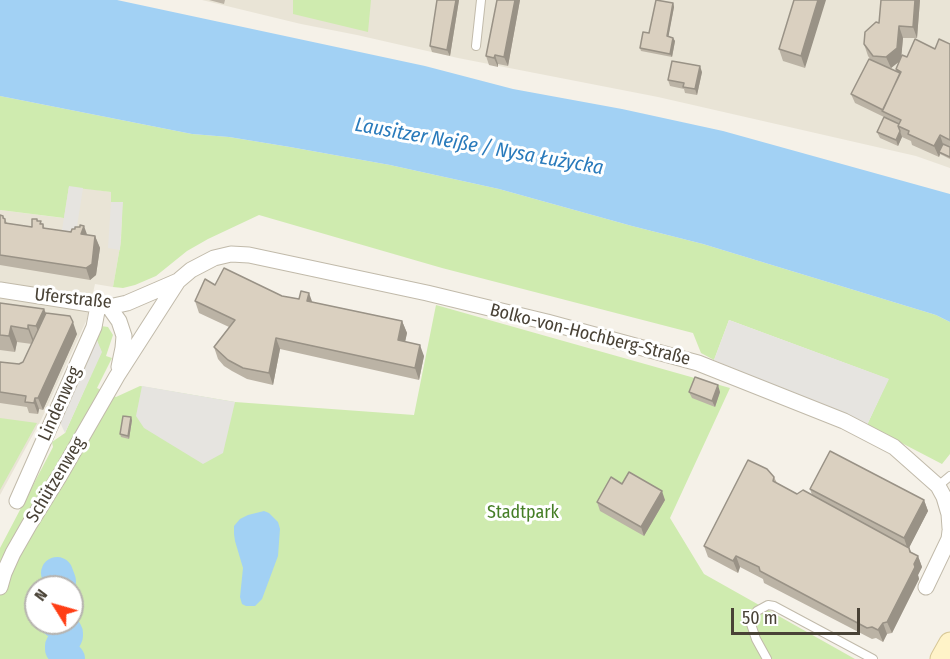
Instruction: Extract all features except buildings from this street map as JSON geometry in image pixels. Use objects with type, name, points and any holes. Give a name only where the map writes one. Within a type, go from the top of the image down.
[{"type":"main road","points":[[941,659],[950,643]]},
{"type":"street","name":"Bolko-von-Hochberg-Straße","points":[[178,281],[191,270],[214,258],[249,255],[439,296],[547,322],[698,363],[844,421],[884,441],[944,481],[949,539],[926,587]]},
{"type":"street","name":"Uferstraße","points":[[0,290],[104,306],[127,303],[178,281]]},
{"type":"street","name":"Schützenweg","points":[[0,587],[14,553],[117,376],[178,281]]},
{"type":"street","name":"Schützenweg","points":[[104,306],[119,321],[124,336],[117,376]]},
{"type":"street","name":"Lindenweg","points":[[17,501],[104,306]]},
{"type":"lane","points":[[476,46],[481,0]]},
{"type":"lane","points":[[767,659],[756,639],[752,624],[757,611],[768,605],[774,606],[873,659]]},
{"type":"shaded area","points":[[202,0],[950,0],[950,168],[916,156],[658,97],[458,58]]},
{"type":"shaded area","points":[[69,186],[111,192],[121,241],[113,287],[95,284],[87,319],[41,420],[0,495],[0,210],[63,218]]},
{"type":"shaded area","points":[[69,186],[83,188],[76,233],[62,230]]},
{"type":"shaded area","points":[[111,202],[123,202],[120,250],[108,248]]},
{"type":"shaded area","points":[[729,320],[889,379],[867,425],[714,360]]},
{"type":"shaded area","points":[[96,338],[102,352],[65,433],[59,420]]},
{"type":"shaded area","points":[[142,386],[235,402],[223,453],[203,464],[144,428],[136,416]]},
{"type":"green space","points":[[293,0],[371,0],[368,32],[293,14]]},
{"type":"green space","points":[[0,96],[192,134],[229,137],[390,165],[499,189],[703,244],[936,315],[950,322],[950,454],[942,464],[867,425],[888,379],[729,320],[714,360],[701,353],[693,333],[442,268],[259,215],[187,251],[156,276],[135,285],[123,288],[113,287],[121,241],[122,202],[111,202],[111,192],[69,187],[64,218],[0,210]]},
{"type":"green space","name":"Stadtpark","points":[[436,305],[730,388],[670,518],[704,574],[855,659],[0,659],[0,548],[53,447],[52,442],[65,433],[101,352],[96,338],[101,326],[108,327],[113,335],[106,356],[112,358],[97,388],[116,397],[140,386],[235,402],[414,415]]},
{"type":"green space","points":[[0,418],[37,423],[0,490]]},
{"type":"water","name":"Lausitzer Neiße / Nysa Łużycka","points":[[0,0],[117,0],[425,66],[513,89],[723,131],[950,194],[950,322],[936,315],[703,244],[499,189],[390,165],[229,137],[192,134],[0,96]]},
{"type":"water","points":[[264,511],[278,522],[280,529],[278,556],[262,599],[255,606],[246,606],[242,604],[240,597],[243,568],[235,541],[234,526],[248,515]]},
{"type":"waterway","points":[[67,635],[61,649],[69,659]]}]
